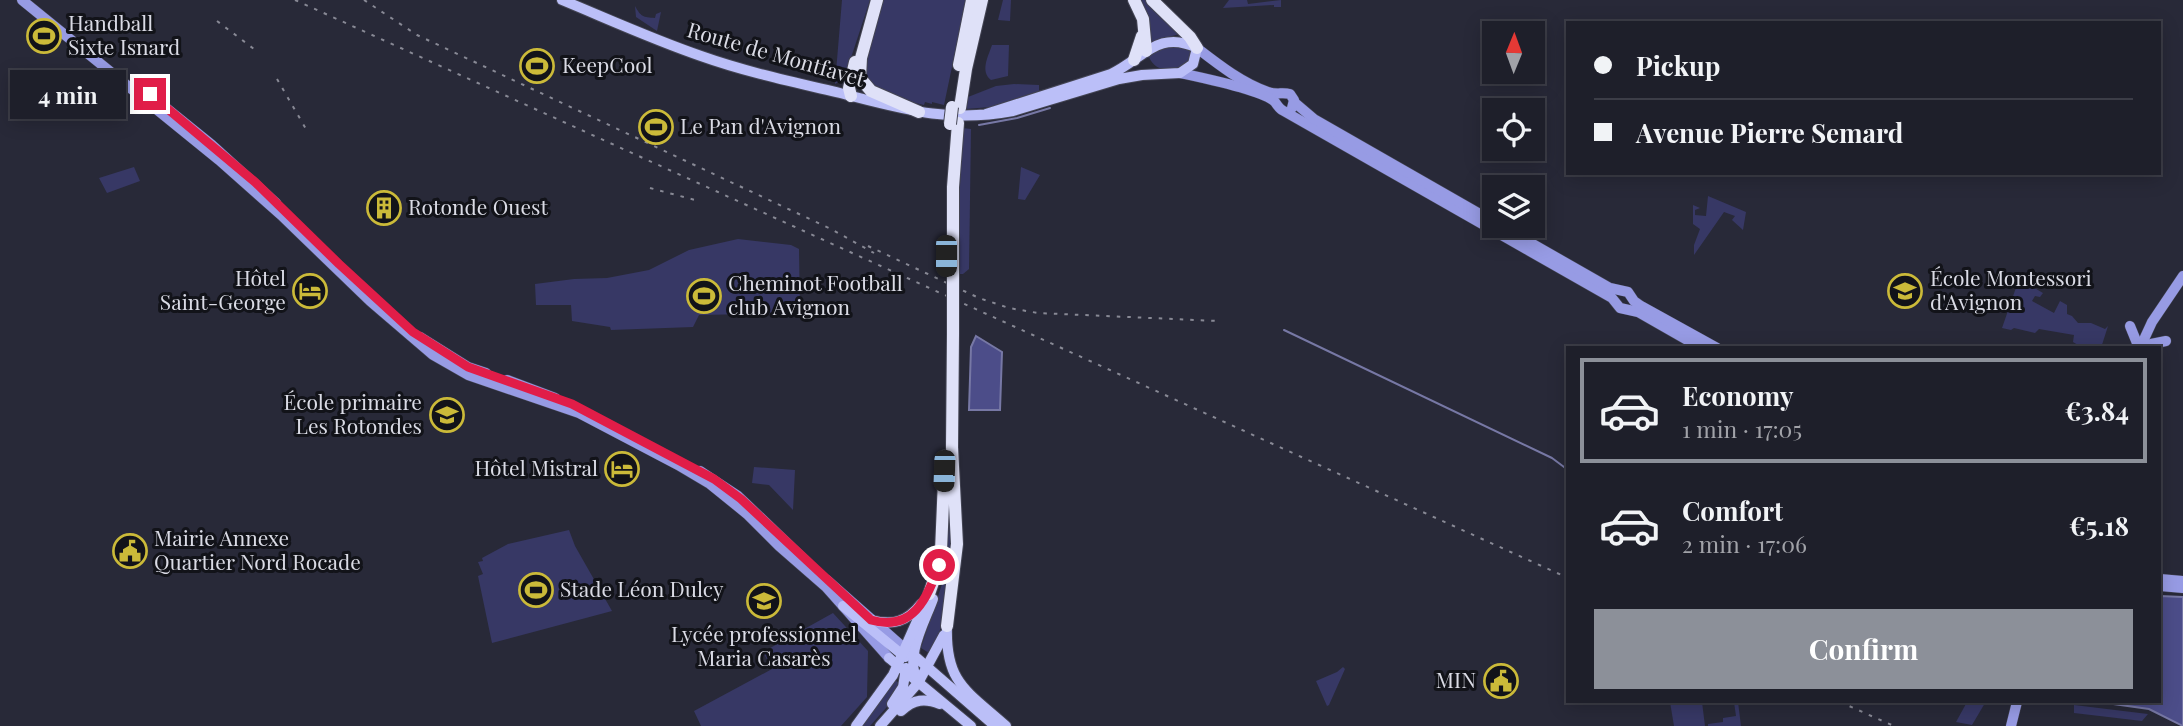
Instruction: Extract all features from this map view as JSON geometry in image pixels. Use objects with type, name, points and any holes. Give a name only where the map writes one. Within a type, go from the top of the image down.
[{"type":"highway","points":[[844,95],[859,87],[857,73],[875,0]]},
{"type":"highway","points":[[1134,0],[1140,12],[1146,51]]},
{"type":"highway","points":[[1152,0],[1190,37],[1197,48]]},
{"type":"highway","points":[[947,626],[957,544],[952,447],[947,168],[956,107],[980,2]]},
{"type":"highway","points":[[1133,60],[1144,29]]},
{"type":"highway","points":[[857,73],[871,91],[919,113]]},
{"type":"highway","points":[[929,594],[939,565],[943,522],[949,331]]},
{"type":"main road","points":[[22,0],[219,160],[281,215],[370,301],[433,355],[468,375],[579,413],[688,470],[747,514],[843,606],[910,665],[986,726]]},
{"type":"main road","points":[[31,0],[255,182],[413,332],[468,367],[572,404],[714,479],[741,499],[871,620],[945,705],[971,726]]},
{"type":"main road","name":"Route de Montfavet","points":[[562,0],[702,57],[919,113],[955,117],[1027,108],[1119,79],[1160,73]]},
{"type":"main road","points":[[1294,102],[1290,110],[1267,97],[1215,80],[1180,73],[1160,73],[1148,64],[1146,51],[1158,44],[1172,41],[1197,48],[1280,103],[1618,297],[1630,293],[1631,305]]},
{"type":"main road","points":[[1180,73],[1193,64],[1197,48]]},
{"type":"main road","name":"Route de Montfavet","points":[[986,114],[1100,78],[1120,69],[1146,51]]},
{"type":"main road","points":[[1280,103],[1285,93],[1290,94],[1294,102],[1314,119],[1482,215]]},
{"type":"main road","points":[[1521,238],[1618,297],[1620,308],[1631,305],[1713,346]]},
{"type":"main road","points":[[2142,346],[2152,322],[2183,276]]},
{"type":"main road","points":[[1631,305],[1697,346]]},
{"type":"main road","points":[[2130,326],[2140,346]]},
{"type":"main road","points":[[2146,346],[2166,341]]},
{"type":"main road","points":[[880,726],[899,695],[910,665],[936,592],[939,565]]},
{"type":"main road","points":[[2161,579],[2183,581]]},
{"type":"main road","points":[[2161,586],[2183,588]]},
{"type":"main road","points":[[871,620],[891,623],[901,621],[916,610],[929,594]]},
{"type":"main road","points":[[880,726],[910,665],[929,594]]},
{"type":"main road","points":[[856,726],[910,665],[942,641],[947,626]]},
{"type":"main road","points":[[947,626],[947,651],[953,674],[962,686],[1006,726]]},
{"type":"main road","points":[[910,665],[995,726]]},
{"type":"main road","points":[[880,726],[916,700],[927,699],[945,705]]},
{"type":"main road","points":[[2011,726],[2017,703]]},
{"type":"shaded area","points":[[842,0],[870,0],[845,76],[835,84]]},
{"type":"shaded area","points":[[881,0],[966,0],[944,105],[925,102],[924,105],[889,96],[871,86],[866,79],[865,57]]},
{"type":"shaded area","points":[[1003,0],[1011,0],[1010,21],[998,20]]},
{"type":"shaded area","points":[[1138,0],[1148,0],[1179,34],[1149,43],[1147,14]]},
{"type":"shaded area","points":[[1229,0],[1247,0],[1248,4],[1281,0],[1281,7],[1274,5],[1223,8]]},
{"type":"shaded area","points":[[635,6],[645,17],[655,18],[656,14],[661,12],[657,31],[636,17]]},
{"type":"shaded area","name":"Handball Sixte Isnard","points":[[36,19],[62,40],[51,53],[26,31]]},
{"type":"shaded area","points":[[992,45],[1009,45],[1008,76],[991,80],[985,68]]},
{"type":"shaded area","points":[[1171,45],[1191,50],[1193,54],[1178,68],[1165,69],[1153,64],[1149,57],[1151,53]]},
{"type":"shaded area","points":[[1039,85],[1039,91],[990,107],[966,109],[968,97],[996,86]]},
{"type":"shaded area","points":[[962,128],[971,129],[969,269],[963,274],[957,274]]},
{"type":"shaded area","points":[[134,167],[140,181],[107,193],[99,178]]},
{"type":"shaded area","points":[[1021,167],[1040,175],[1025,200],[1018,199]]},
{"type":"shaded area","points":[[1708,196],[1746,212],[1743,230],[1732,220],[1735,216],[1724,212],[1694,255],[1694,245],[1700,229],[1693,224],[1693,205],[1700,208],[1695,210],[1695,215],[1706,216]]},
{"type":"shaded area","name":"Cheminot Football club Avignon","points":[[738,239],[791,245],[799,249],[800,313],[699,315],[693,327],[611,330],[610,327],[572,321],[571,305],[536,305],[535,284],[607,278],[649,270],[689,250]]},
{"type":"shaded area","points":[[2019,279],[2043,293],[2040,297],[2035,296],[2032,301],[2054,313],[2060,301],[2067,305],[2067,314],[2078,323],[2091,323],[2105,329],[2108,326],[2102,346],[2080,346],[2073,342],[2074,335],[2039,329],[2035,333],[2002,328]]},
{"type":"shaded area","points":[[976,336],[1002,352],[1000,410],[969,410],[971,347]]},
{"type":"shaded area","points":[[754,467],[795,470],[793,510],[769,485],[752,483]]},
{"type":"shaded area","points":[[947,483],[950,524],[948,595],[938,637],[929,653],[921,648],[943,581],[947,543]]},
{"type":"shaded area","name":"Stade Léon Dulcy","points":[[569,530],[575,546],[612,611],[492,643],[478,576],[483,574],[478,562],[508,544]]},
{"type":"shaded area","points":[[2161,596],[2183,597],[2183,726],[2149,709],[2106,703],[2161,703]]},
{"type":"shaded area","points":[[833,613],[868,651],[867,697],[841,726],[701,726],[694,711],[772,669],[763,652]]},
{"type":"shaded area","points":[[1343,667],[1345,669],[1327,706],[1316,681]]},
{"type":"shaded area","points":[[895,680],[901,685],[894,699],[870,726],[859,726]]},
{"type":"shaded area","points":[[1670,703],[1702,703],[1705,726],[1674,726]]},
{"type":"shaded area","points":[[1734,703],[1738,703],[1741,726],[1708,726],[1723,722],[1723,718],[1736,716]]},
{"type":"shaded area","points":[[1966,703],[1985,703],[1972,725],[1956,722]]},
{"type":"shaded area","points":[[2074,705],[2148,714],[2142,721],[2074,713]]},
{"type":"waterway","points":[[979,125],[1050,108]]},
{"type":"waterway","points":[[1284,330],[1552,458],[1566,468]]},
{"type":"railway","points":[[295,0],[1566,577]]},
{"type":"railway","points":[[364,0],[417,35],[831,229],[874,253]]},
{"type":"railway","points":[[217,21],[258,52]]},
{"type":"railway","points":[[277,79],[306,129]]},
{"type":"railway","points":[[650,188],[695,200]]},
{"type":"railway","points":[[868,246],[979,298],[1009,308],[1038,313],[1218,321]]},
{"type":"railway","points":[[1842,703],[1894,726]]},
{"type":"place","name":"Handball Sixte Isnard","points":[[44,36]]},
{"type":"place","name":"KeepCool","points":[[537,66]]},
{"type":"place","name":"Le Pan d'Avignon","points":[[656,127]]},
{"type":"place","name":"Rotonde Ouest","points":[[384,208]]},
{"type":"place","name":"Hôtel Saint-George","points":[[310,291]]},
{"type":"place","name":"École Montessori d'Avignon","points":[[1905,291]]},
{"type":"place","name":"Cheminot Football club Avignon","points":[[704,296]]},
{"type":"place","name":"École primaire Les Rotondes","points":[[447,415]]},
{"type":"place","name":"Hôtel Mistral","points":[[622,469]]},
{"type":"place","name":"Mairie Annexe Quartier Nord Rocade","points":[[130,551]]},
{"type":"place","name":"Stade Léon Dulcy","points":[[536,590]]},
{"type":"place","name":"Lycée professionnel Maria Casarès","points":[[764,601]]},
{"type":"place","name":"MIN","points":[[1501,681]]},
{"type":"route","points":[[150,94],[255,182],[413,332],[468,367],[572,404],[714,479],[741,499],[871,620],[891,623],[901,621],[916,610],[929,594],[939,565]]}]
